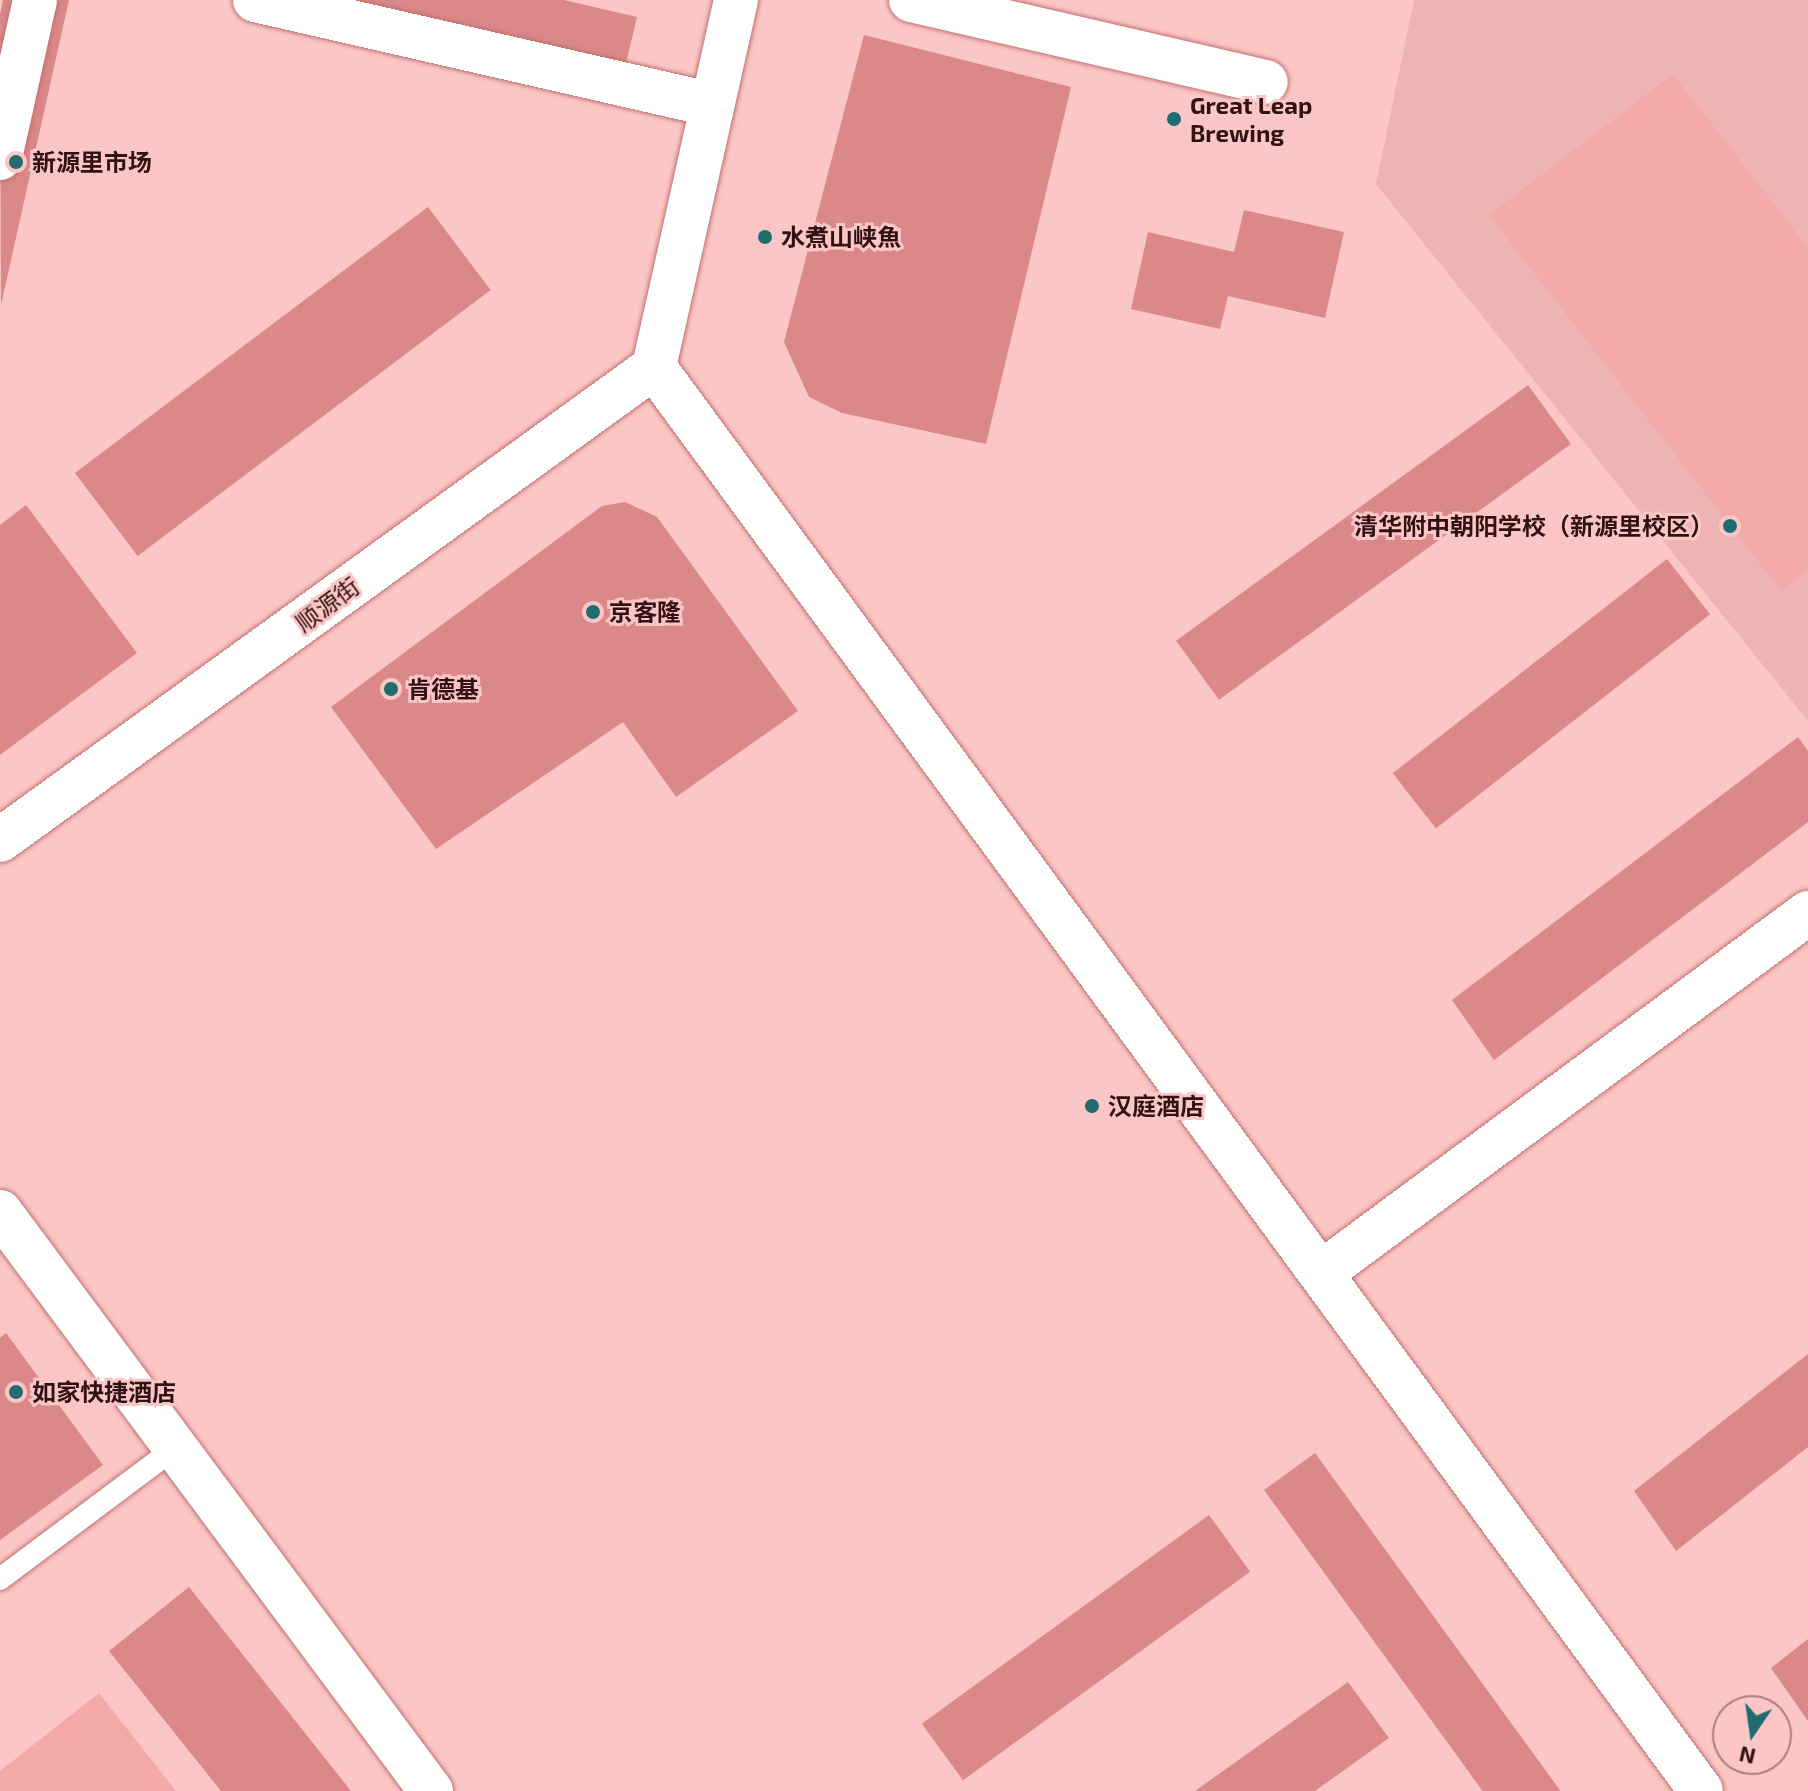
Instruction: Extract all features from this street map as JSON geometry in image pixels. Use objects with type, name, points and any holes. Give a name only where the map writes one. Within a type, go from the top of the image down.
[{"type":"street","points":[[0,158],[35,0]]},
{"type":"street","points":[[255,0],[712,105]]},
{"type":"street","points":[[736,0],[654,367],[1701,1791]]},
{"type":"street","points":[[911,0],[1266,82]]},
{"type":"street","name":"顺源街","points":[[0,840],[654,367]]},
{"type":"street","points":[[1321,1273],[1808,913]]},
{"type":"street","points":[[0,1212],[431,1791]]},
{"type":"lane","points":[[0,1579],[175,1448]]},
{"type":"shaded area","name":"清华附中朝阳学校（新源里校区）","points":[[1414,0],[1808,0],[1808,721],[1376,184]]},
{"type":"shaded area","points":[[1673,74],[1808,248],[1808,570],[1781,591],[1489,215]]},
{"type":"shaded area","points":[[99,1693],[176,1791],[0,1791],[0,1771]]},
{"type":"building","name":"新源里市场","points":[[3,0],[69,0],[1,305],[0,14]]},
{"type":"building","points":[[278,0],[564,0],[637,17],[622,80]]},
{"type":"building","points":[[864,35],[1071,87],[986,444],[842,413],[809,397],[784,342]]},
{"type":"building","points":[[428,207],[491,290],[138,556],[75,473]]},
{"type":"building","points":[[1244,210],[1344,232],[1325,318],[1228,296],[1220,329],[1131,309],[1148,232],[1234,252]]},
{"type":"building","points":[[1528,385],[1571,444],[1219,700],[1176,641]]},
{"type":"building","name":"京客隆","points":[[625,502],[657,517],[798,711],[676,797],[623,722],[436,849],[331,707],[602,506]]},
{"type":"building","points":[[26,505],[137,653],[0,755],[0,525]]},
{"type":"building","points":[[1667,559],[1710,614],[1436,828],[1393,773]]},
{"type":"building","points":[[1798,737],[1808,751],[1808,822],[1494,1060],[1452,1000]]},
{"type":"building","points":[[6,1333],[103,1465],[0,1540],[0,1338]]},
{"type":"building","points":[[1808,1354],[1808,1447],[1676,1551],[1634,1491]]},
{"type":"building","points":[[1315,1453],[1561,1791],[1483,1791],[1264,1490]]},
{"type":"building","points":[[1209,1515],[1250,1572],[963,1780],[922,1724]]},
{"type":"building","points":[[189,1587],[351,1791],[221,1791],[109,1651]]},
{"type":"building","points":[[1808,1639],[1808,1721],[1792,1695],[1771,1668]]},
{"type":"building","points":[[1348,1682],[1389,1738],[1315,1791],[1195,1791]]},
{"type":"place","name":"Great Leap Brewing","points":[[1174,119]]},
{"type":"place","name":"新源里市场","points":[[16,162]]},
{"type":"place","name":"水煮山峡魚","points":[[765,237]]},
{"type":"place","name":"清华附中朝阳学校（新源里校区）","points":[[1730,526]]},
{"type":"place","name":"京客隆","points":[[593,612]]},
{"type":"place","name":"肯德基","points":[[391,689]]},
{"type":"place","name":"汉庭酒店","points":[[1092,1106]]},
{"type":"place","name":"如家快捷酒店","points":[[16,1392]]}]
